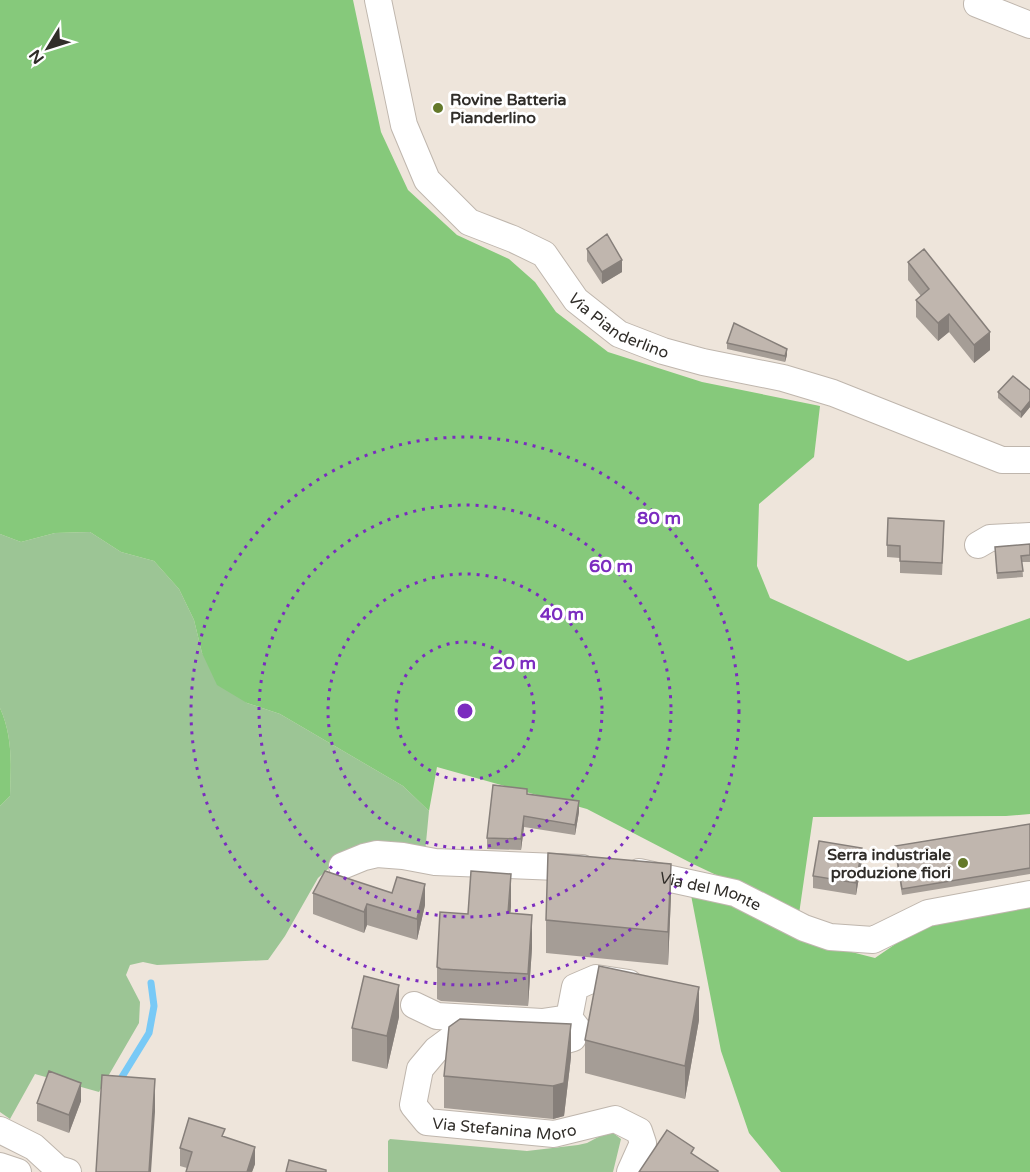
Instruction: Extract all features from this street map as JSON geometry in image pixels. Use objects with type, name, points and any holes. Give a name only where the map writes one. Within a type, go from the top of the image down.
[{"type":"street","name":"Via Pianderlino","points":[[378,0],[404,125],[427,180],[469,222],[544,254],[576,300],[619,334],[663,351],[703,362],[783,378],[833,393],[1002,460],[1030,460]]},
{"type":"street","points":[[977,4],[1030,25]]},
{"type":"street","points":[[978,545],[990,538],[1030,536]]},
{"type":"street","name":"Via del Monte","points":[[342,866],[377,854],[435,862],[625,869],[735,893],[804,928],[830,937],[873,940],[928,913],[1030,894]]},
{"type":"street","name":"Via Stefanina Moro","points":[[630,1172],[644,1143],[639,1131],[615,1119],[554,1134],[427,1122],[413,1105],[420,1068],[436,1050],[455,1036],[563,1041],[573,1038],[577,1028],[569,1018],[575,987],[596,978],[656,987]]},
{"type":"street","points":[[414,1005],[437,1016],[542,1022],[569,1018]]},
{"type":"street","points":[[0,1130],[34,1147],[58,1168],[68,1172]]},
{"type":"street","points":[[0,1166],[18,1172]]},
{"type":"green space","points":[[0,0],[353,0],[381,132],[408,190],[457,235],[509,259],[535,282],[556,312],[608,352],[702,382],[820,406],[814,457],[759,504],[757,566],[770,598],[908,661],[1030,618],[1030,814],[813,817],[799,914],[693,864],[587,809],[437,767],[429,811],[403,786],[280,714],[247,703],[217,685],[202,653],[194,620],[179,589],[154,561],[121,552],[90,532],[55,533],[21,542],[0,534]]},
{"type":"green space","points":[[90,532],[121,552],[154,561],[179,589],[194,620],[202,653],[247,703],[280,714],[403,786],[429,811],[425,853],[336,862],[318,878],[285,936],[268,960],[157,965],[143,962],[130,965],[126,975],[140,1002],[139,1023],[99,1092],[35,1074],[10,1119],[0,1112],[0,806],[10,796],[11,762],[7,730],[0,708],[0,534],[21,542],[55,533]]},
{"type":"green space","points":[[0,708],[7,730],[11,762],[10,796],[0,806]]},
{"type":"green space","points":[[691,895],[734,901],[828,946],[875,958],[932,919],[1030,904],[1030,1172],[781,1172],[749,1133],[721,1051]]},
{"type":"green space","points":[[612,1132],[621,1139],[613,1172],[388,1172],[388,1141],[390,1139],[527,1151],[587,1143]]},
{"type":"building","points":[[607,234],[622,260],[602,272],[587,249]]},
{"type":"building","points":[[924,249],[990,332],[974,345],[949,314],[938,323],[916,300],[929,289],[908,262]]},
{"type":"building","points":[[734,323],[787,349],[785,356],[727,343]]},
{"type":"building","points":[[1013,376],[1030,390],[1030,401],[1021,412],[998,392]]},
{"type":"building","points":[[888,518],[944,521],[942,563],[900,561],[900,546],[887,545]]},
{"type":"building","points":[[1030,544],[1030,555],[1021,556],[1023,571],[997,573],[995,547]]},
{"type":"building","points":[[493,785],[527,789],[527,794],[579,801],[575,825],[524,816],[521,839],[487,838]]},
{"type":"building","name":"Serra industriale produzione fiori","points":[[1030,824],[1030,868],[902,889],[895,846]]},
{"type":"building","points":[[819,841],[862,848],[856,883],[813,876]]},
{"type":"building","points":[[548,853],[671,864],[668,932],[546,920]]},
{"type":"building","points":[[325,871],[392,893],[397,877],[425,884],[417,919],[367,904],[364,912],[313,893]]},
{"type":"building","points":[[471,871],[511,874],[508,913],[532,915],[528,974],[437,967],[440,912],[468,914]]},
{"type":"building","points":[[599,966],[699,987],[685,1066],[585,1040]]},
{"type":"building","points":[[364,976],[399,985],[387,1036],[352,1028]]},
{"type":"building","points":[[460,1019],[571,1024],[564,1083],[553,1086],[444,1076],[449,1027]]},
{"type":"building","points":[[49,1071],[81,1083],[69,1115],[37,1103]]},
{"type":"building","points":[[102,1075],[155,1079],[149,1172],[96,1172]]},
{"type":"building","points":[[189,1118],[225,1129],[222,1136],[255,1147],[247,1172],[186,1172],[192,1152],[180,1148]]},
{"type":"building","points":[[667,1130],[694,1148],[691,1153],[718,1172],[639,1172]]},
{"type":"building","points":[[289,1160],[326,1170],[326,1172],[286,1172]]},
{"type":"waterway","points":[[117,1085],[149,1033],[154,1006],[151,983]]},
{"type":"place","name":"Rovine Batteria Pianderlino","points":[[438,108]]},
{"type":"place","name":"Serra industriale produzione fiori","points":[[963,863]]}]
